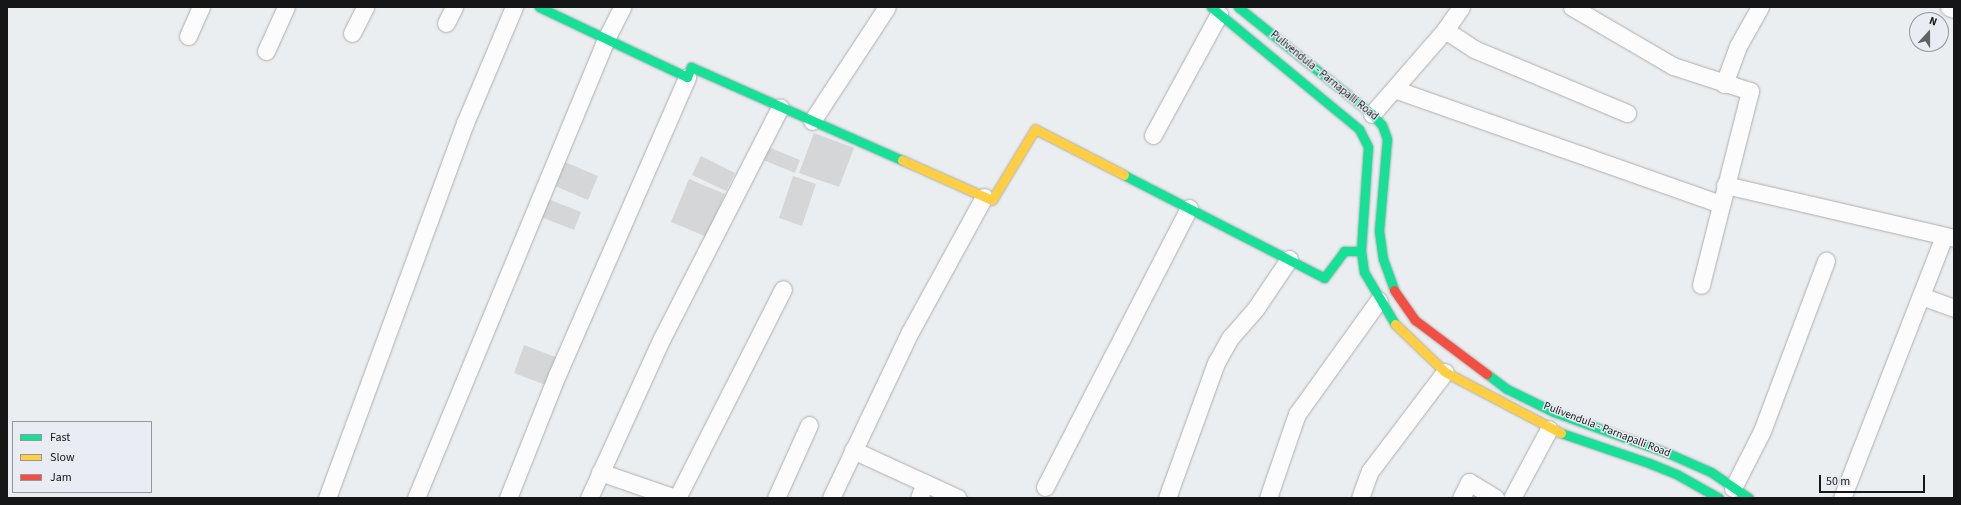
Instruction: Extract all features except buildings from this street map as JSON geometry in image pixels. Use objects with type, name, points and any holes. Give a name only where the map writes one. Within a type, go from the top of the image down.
[{"type":"main road","points":[[539,7],[687,77],[691,67],[992,200],[1035,129],[1324,278],[1344,251],[1361,251]]},
{"type":"main road","name":"Pulivendula - Parnapalli Road","points":[[1238,7],[1372,114],[1382,125],[1387,139],[1379,231],[1383,259],[1395,293],[1415,320],[1507,388],[1554,412],[1670,454],[1711,472],[1749,498]]},
{"type":"main road","name":"Pulivendula - Parnapalli Road","points":[[1215,11],[1359,129],[1368,147],[1361,251],[1368,281],[1378,300],[1396,326],[1445,372],[1549,429],[1649,463],[1708,495]]},
{"type":"main road","points":[[1359,129],[1372,114]]},
{"type":"street","points":[[188,36],[201,7]]},
{"type":"street","points":[[266,51],[286,7]]},
{"type":"street","points":[[352,33],[365,7]]},
{"type":"street","points":[[446,23],[454,7]]},
{"type":"street","points":[[326,498],[465,122],[514,7]]},
{"type":"street","points":[[416,498],[606,38],[622,7]]},
{"type":"street","points":[[812,121],[887,7]]},
{"type":"street","points":[[1372,114],[1445,30],[1461,7]]},
{"type":"street","points":[[1572,7],[1673,66],[1724,84],[1750,91],[1725,185],[1701,285]]},
{"type":"street","points":[[1724,84],[1738,46],[1760,7]]},
{"type":"street","points":[[1949,7],[1954,9]]},
{"type":"street","points":[[1153,135],[1215,11]]},
{"type":"street","points":[[1445,30],[1474,49],[1627,113]]},
{"type":"street","points":[[508,498],[561,368],[687,77]]},
{"type":"street","points":[[1394,89],[1721,204]]},
{"type":"street","points":[[589,498],[662,338],[780,107]]},
{"type":"street","points":[[1725,185],[1949,237],[1921,296],[1842,498]]},
{"type":"street","points":[[831,498],[910,332],[984,197]]},
{"type":"street","points":[[1045,487],[1189,208]]},
{"type":"street","points":[[1167,498],[1216,362],[1230,338],[1256,308],[1289,259]]},
{"type":"street","points":[[1733,488],[1762,431],[1826,260]]},
{"type":"street","points":[[600,472],[676,498],[783,289]]},
{"type":"street","points":[[1921,296],[1954,308]]},
{"type":"street","points":[[1268,498],[1297,414],[1378,300]]},
{"type":"street","points":[[1360,498],[1370,471],[1445,372]]},
{"type":"street","points":[[776,498],[809,425]]},
{"type":"street","points":[[1512,498],[1549,429]]},
{"type":"street","points":[[853,450],[922,490],[958,498]]},
{"type":"street","points":[[1461,498],[1469,482],[1496,498]]},
{"type":"traffic: fast","points":[[539,7],[687,77],[691,67],[902,160]]},
{"type":"traffic: fast","points":[[1211,7],[1359,129],[1368,147],[1361,251],[1364,272],[1395,324]]},
{"type":"traffic: fast","points":[[1238,7],[1372,114],[1382,125],[1387,139],[1379,231],[1383,259],[1394,290]]},
{"type":"traffic: fast","points":[[1124,175],[1324,278],[1344,251],[1361,251]]},
{"type":"traffic: fast","points":[[1487,374],[1507,389],[1554,412],[1670,454],[1711,472],[1749,498]]},
{"type":"traffic: fast","points":[[1561,433],[1649,463],[1678,475],[1719,498]]},
{"type":"traffic: slow","points":[[902,160],[992,200],[1035,129],[1124,175]]},
{"type":"traffic: slow","points":[[1395,324],[1445,372],[1561,433]]},
{"type":"traffic: jam","points":[[1394,290],[1415,320],[1487,374]]}]
